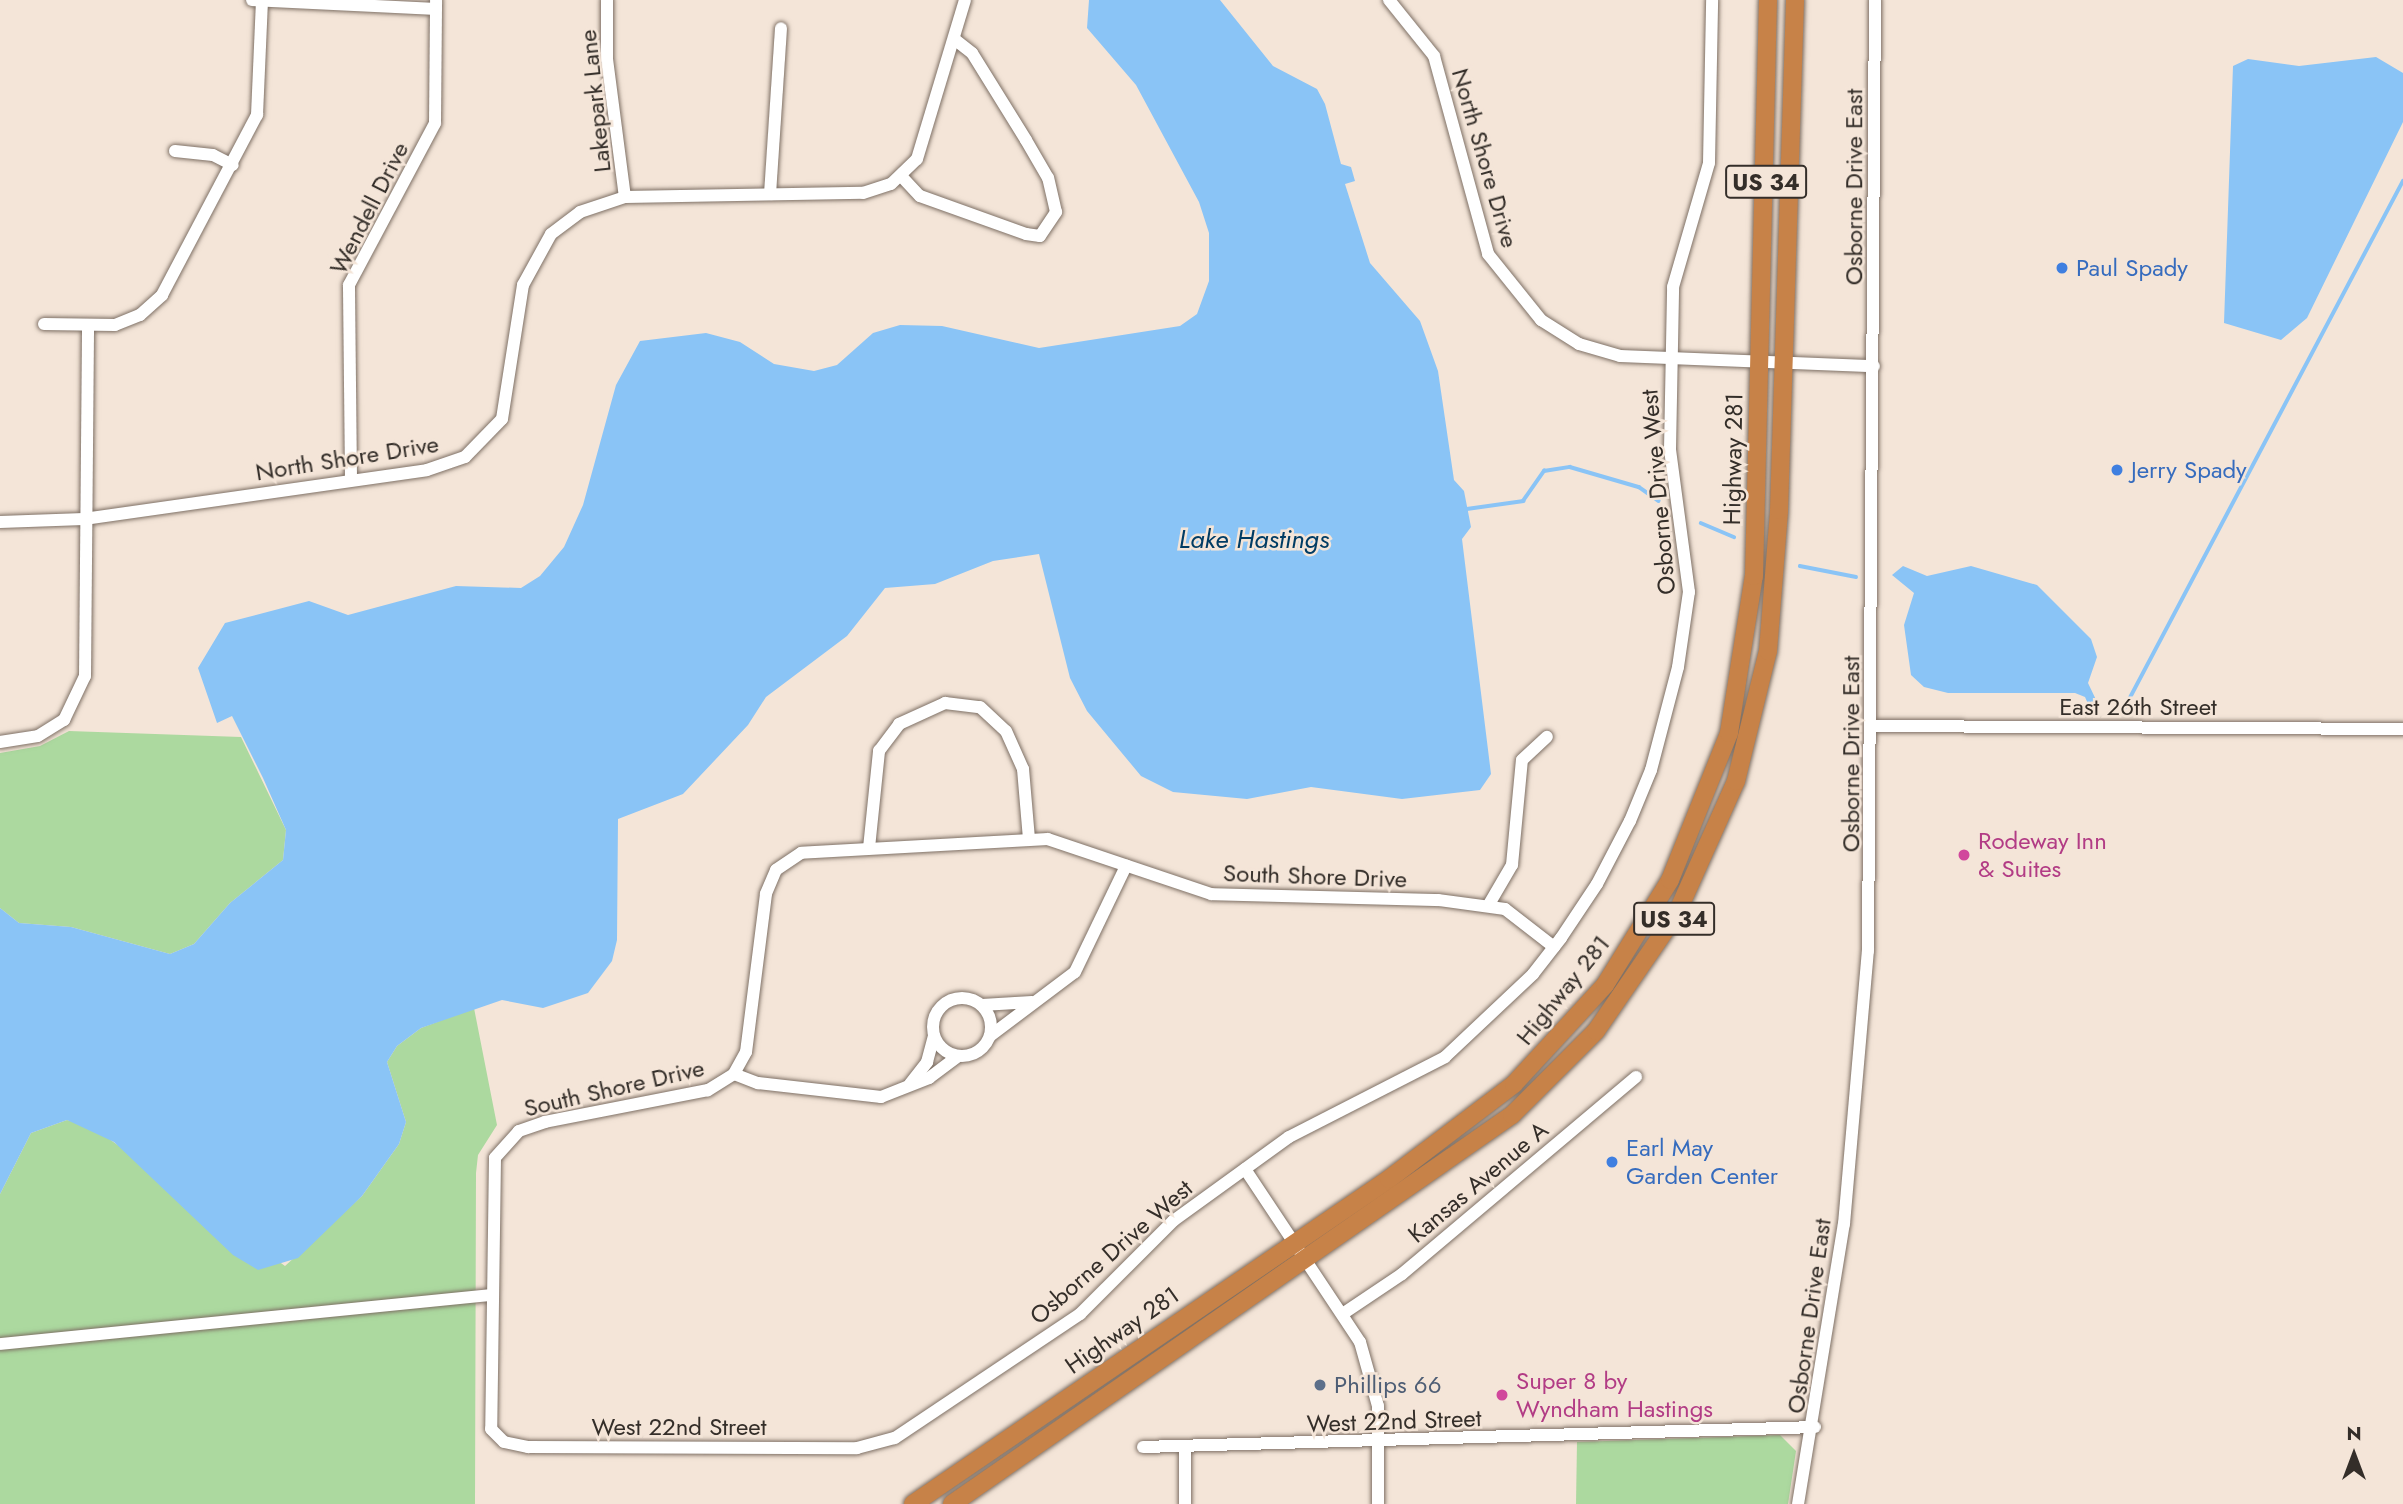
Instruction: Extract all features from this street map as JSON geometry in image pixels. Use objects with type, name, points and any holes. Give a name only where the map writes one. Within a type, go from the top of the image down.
[{"type":"highway","name":"Highway 281","points":[[913,1504],[1294,1242],[1514,1084],[1605,985],[1671,880],[1716,776],[1744,652],[1755,565],[1768,0]]},
{"type":"highway","name":"Highway 281","points":[[952,1504],[1511,1115],[1596,1031],[1677,913],[1721,823],[1758,705],[1776,568],[1795,0]]},
{"type":"street","points":[[252,0],[436,5]]},
{"type":"street","points":[[44,324],[88,327],[140,315],[162,295],[250,134],[262,86],[262,0]]},
{"type":"street","name":"Lakepark Lane","points":[[607,0],[607,59],[625,197]]},
{"type":"street","points":[[954,38],[972,53],[1032,149],[1053,191],[1056,212],[1040,236],[1026,234],[920,195],[902,177],[917,159],[965,0]]},
{"type":"street","name":"North Shore Drive","points":[[1389,0],[1434,56],[1477,226],[1496,271],[1541,320],[1578,344],[1670,362],[1874,366]]},
{"type":"street","name":"Osborne Drive West","points":[[834,1448],[895,1438],[935,1415],[1080,1314],[1173,1222],[1310,1123],[1445,1057],[1501,1008],[1554,947],[1630,821],[1655,758],[1678,667],[1689,592],[1671,449],[1670,362],[1676,265],[1709,163],[1712,0]]},
{"type":"street","name":"Osborne Drive East","points":[[1798,1504],[1815,1427],[1860,1065],[1872,726],[1875,0]]},
{"type":"street","name":"Wendell Drive","points":[[351,480],[349,285],[435,123],[436,5]]},
{"type":"street","points":[[770,194],[781,28]]},
{"type":"street","points":[[175,151],[213,155],[233,165]]},
{"type":"street","name":"North Shore Drive","points":[[0,522],[84,519],[447,465],[492,434],[509,401],[523,285],[534,259],[551,234],[580,212],[625,197],[863,193],[902,177]]},
{"type":"street","points":[[0,742],[50,730],[80,690],[88,327]]},
{"type":"street","points":[[869,848],[879,751],[899,724],[945,702],[980,707],[1006,731],[1023,769],[1029,839]]},
{"type":"street","name":"East 26th Street","points":[[1872,726],[2403,729]]},
{"type":"street","points":[[1488,906],[1512,866],[1522,760],[1547,737]]},
{"type":"street","name":"South Shore Drive","points":[[525,1447],[504,1442],[491,1429],[489,1295],[492,1169],[508,1140],[545,1122],[708,1090],[734,1074],[746,1052],[766,894],[776,870],[801,853],[1029,839],[1068,843],[1126,866],[1211,894],[1488,906],[1505,909],[1554,947]]},
{"type":"street","points":[[734,1074],[866,1097],[908,1087],[958,1056],[976,1052],[990,1036],[1085,958],[1126,866]]},
{"type":"street","points":[[908,1087],[927,1062],[934,1036],[934,1018],[947,1002],[965,998],[982,1005],[1032,1002]]},
{"type":"street","points":[[982,1005],[990,1036]]},
{"type":"street","points":[[934,1036],[958,1056]]},
{"type":"street","name":"Kansas Avenue A","points":[[1344,1313],[1402,1274],[1636,1077]]},
{"type":"street","points":[[1245,1169],[1344,1313],[1375,1386],[1378,1504]]},
{"type":"street","points":[[0,1344],[489,1295]]},
{"type":"street","name":"West 22nd Street","points":[[1143,1447],[1185,1449],[1815,1427]]},
{"type":"street","name":"West 22nd Street","points":[[525,1447],[834,1448]]},
{"type":"street","points":[[1185,1449],[1185,1504]]},
{"type":"green space","points":[[69,731],[241,737],[286,830],[283,860],[230,903],[194,944],[170,954],[71,927],[19,923],[0,908],[0,753],[40,746]]},
{"type":"green space","points":[[474,1008],[497,1125],[478,1155],[476,1173],[475,1504],[0,1504],[0,1194],[31,1133],[67,1120],[94,1128],[285,1266],[362,1196],[399,1144],[406,1122],[387,1062],[397,1046],[421,1028]]},
{"type":"green space","points":[[1780,1435],[1796,1451],[1788,1504],[1576,1504],[1577,1442]]},
{"type":"water","name":"Lake Hastings","points":[[1089,0],[1220,0],[1273,66],[1317,89],[1325,104],[1341,164],[1351,167],[1355,181],[1345,184],[1370,263],[1420,321],[1438,371],[1454,480],[1464,491],[1471,527],[1462,539],[1491,774],[1480,790],[1402,799],[1311,787],[1247,799],[1173,792],[1141,776],[1087,711],[1070,678],[1039,554],[993,561],[935,584],[885,588],[847,636],[766,697],[748,725],[683,794],[618,819],[617,940],[612,961],[588,993],[543,1008],[502,1000],[421,1028],[397,1046],[387,1062],[406,1122],[399,1144],[362,1196],[298,1258],[258,1270],[233,1255],[114,1142],[67,1120],[31,1133],[0,1194],[0,908],[19,923],[71,927],[170,954],[194,944],[230,903],[283,860],[286,830],[263,778],[232,716],[217,723],[198,668],[225,623],[309,601],[348,615],[456,586],[521,588],[540,576],[564,547],[583,505],[616,385],[640,341],[706,333],[740,342],[774,364],[814,371],[837,365],[873,333],[900,325],[942,326],[1039,348],[1180,326],[1197,314],[1209,281],[1209,233],[1199,202],[1136,85],[1087,28]]},
{"type":"water","points":[[2376,57],[2403,73],[2403,122],[2307,318],[2281,340],[2224,323],[2233,66],[2248,59],[2299,66]]},
{"type":"water","points":[[1903,566],[1927,576],[1971,566],[2037,585],[2091,639],[2097,657],[2088,683],[2099,706],[2092,713],[2085,697],[2075,693],[1948,693],[1924,687],[1911,675],[1904,625],[1914,593],[1892,575]]},
{"type":"waterway","points":[[2124,709],[2403,181]]},
{"type":"waterway","points":[[1467,509],[1523,501],[1544,471],[1570,467],[1639,487],[1659,501]]},
{"type":"waterway","points":[[1701,523],[1734,537]]},
{"type":"waterway","points":[[1800,566],[1856,577]]},
{"type":"place","name":"Paul Spady","points":[[2062,268]]},
{"type":"place","name":"Jerry Spady","points":[[2117,470]]},
{"type":"place","name":"Rodeway Inn & Suites","points":[[1964,855]]},
{"type":"place","name":"Earl May Garden Center","points":[[1612,1162]]},
{"type":"place","name":"Phillips 66","points":[[1320,1385]]},
{"type":"place","name":"Super 8 by Wyndham Hastings","points":[[1502,1395]]}]
